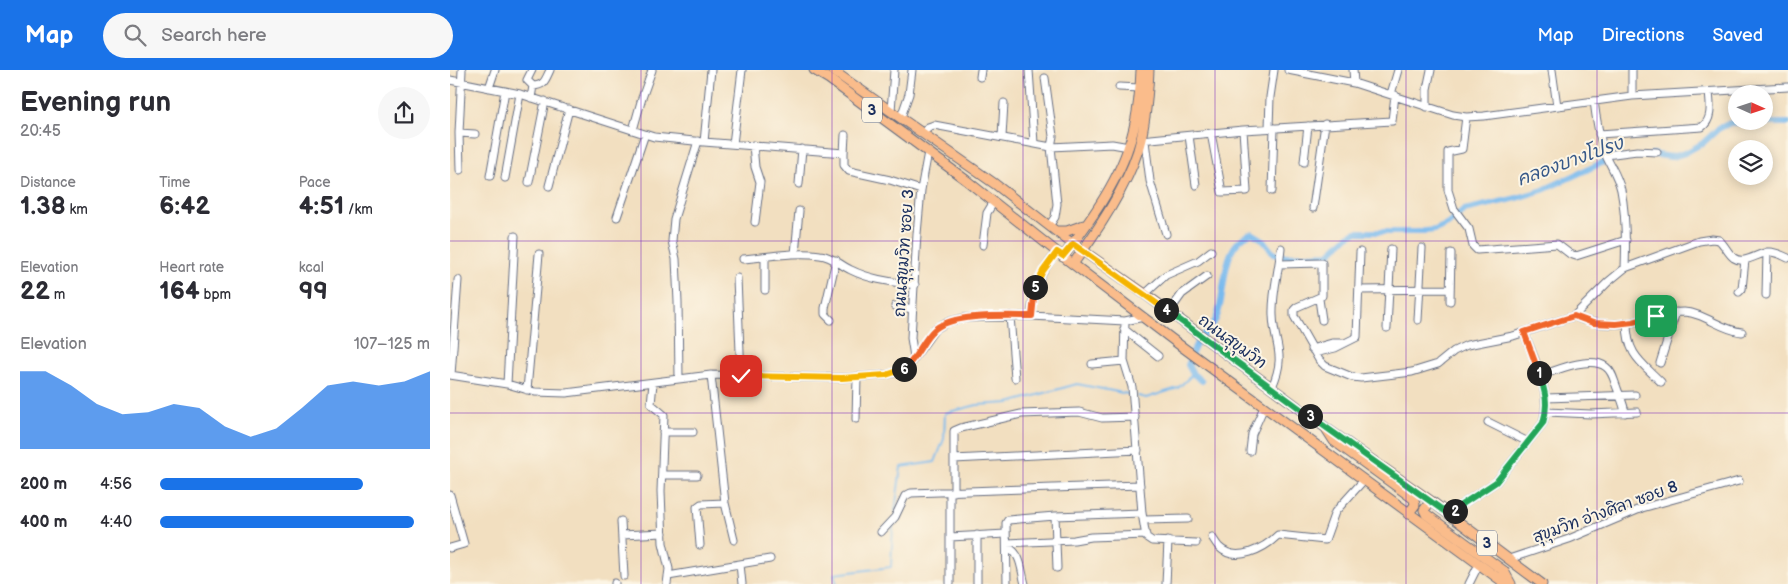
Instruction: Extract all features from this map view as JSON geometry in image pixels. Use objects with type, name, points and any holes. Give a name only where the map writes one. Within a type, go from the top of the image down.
[{"type":"main road","name":"3","points":[[814,70],[829,78],[966,180],[993,203],[1181,346],[1506,584]]},
{"type":"main road","name":"ถนนสุขุมวิท","points":[[832,70],[901,117],[1326,428],[1431,501],[1542,584]]},
{"type":"main road","points":[[1060,254],[1073,244],[1107,192],[1121,166],[1129,147],[1135,124],[1141,70]]},
{"type":"main road","points":[[1073,264],[1097,229],[1126,178],[1143,140],[1149,70]]},
{"type":"main road","points":[[1052,228],[1073,230],[1087,222]]},
{"type":"main road","points":[[1097,229],[1091,249],[1098,262]]},
{"type":"main road","points":[[1326,428],[1334,441],[1414,499],[1415,505],[1408,514]]},
{"type":"main road","points":[[1431,501],[1424,510],[1426,514],[1504,571],[1511,584]]},
{"type":"street","points":[[460,170],[459,133],[462,70]]},
{"type":"street","points":[[489,88],[495,70]]},
{"type":"street","points":[[532,70],[527,80],[533,86]]},
{"type":"street","points":[[533,86],[544,82],[550,70]]},
{"type":"street","points":[[633,130],[652,70]]},
{"type":"street","points":[[679,379],[676,259],[672,241],[674,219],[701,142],[711,70]]},
{"type":"street","points":[[733,144],[742,70]]},
{"type":"street","points":[[891,111],[894,70]]},
{"type":"street","points":[[901,117],[909,94],[912,70]]},
{"type":"street","points":[[1029,70],[1034,143]]},
{"type":"street","points":[[1272,191],[1270,97],[1274,70]]},
{"type":"street","points":[[1288,70],[1354,83],[1427,108],[1466,117],[1632,96],[1788,87]]},
{"type":"street","points":[[1353,70],[1354,83]]},
{"type":"street","points":[[1166,234],[1150,181],[1143,140],[1243,130],[1392,121],[1393,95],[1398,70]]},
{"type":"street","points":[[1427,108],[1427,89],[1431,70]]},
{"type":"street","points":[[1552,70],[1557,106]]},
{"type":"street","points":[[1632,70],[1632,96]]},
{"type":"street","points":[[1045,78],[1053,136],[1051,147],[1057,204],[1052,228]]},
{"type":"street","points":[[450,80],[520,94],[662,138],[844,153]]},
{"type":"street","points":[[531,98],[533,86]]},
{"type":"street","points":[[1119,87],[1140,88]]},
{"type":"street","points":[[490,176],[505,91]]},
{"type":"street","points":[[1599,134],[1702,127],[1709,118],[1709,92]]},
{"type":"street","points":[[505,178],[520,94]]},
{"type":"street","points":[[1594,101],[1599,134],[1621,190],[1626,240],[1625,268]]},
{"type":"street","points":[[529,182],[545,102]]},
{"type":"street","points":[[1002,137],[1004,103]]},
{"type":"street","points":[[549,186],[569,109]]},
{"type":"street","points":[[1466,117],[1462,149],[1458,151],[1450,150],[1448,153],[1447,187],[1456,213],[1465,222],[1469,229],[1473,246],[1479,251],[1557,244],[1570,254],[1576,256],[1626,240]]},
{"type":"street","points":[[1312,208],[1326,124]]},
{"type":"street","points":[[923,133],[928,127],[934,126],[1051,147],[1112,144],[1129,147]]},
{"type":"street","points":[[1304,162],[1308,126]]},
{"type":"street","points":[[1211,133],[1222,192],[1247,190],[1243,130]]},
{"type":"street","points":[[459,133],[475,134]]},
{"type":"street","points":[[617,217],[645,134]]},
{"type":"street","points":[[845,135],[844,165],[849,171],[890,180],[921,190]]},
{"type":"street","points":[[1189,136],[1196,185]]},
{"type":"street","points":[[753,145],[755,167],[760,182],[756,222]]},
{"type":"street","points":[[799,184],[802,149]]},
{"type":"street","points":[[1607,156],[1637,151],[1657,152]]},
{"type":"street","name":"ถนนสุขุมวิท ซอย 3","points":[[914,357],[910,338],[917,234],[921,190],[928,152]]},
{"type":"street","points":[[983,245],[987,212],[993,203]]},
{"type":"street","points":[[795,254],[799,211]]},
{"type":"street","points":[[508,384],[515,236]]},
{"type":"street","points":[[1280,261],[1322,263],[1323,294],[1319,299],[1297,307],[1294,310],[1294,316],[1313,351],[1325,366],[1352,378],[1361,378],[1426,369],[1438,364],[1454,351],[1467,345],[1514,336],[1574,316],[1625,268],[1699,241],[1712,239],[1721,241],[1736,259],[1744,260],[1767,252],[1777,253],[1788,258]]},
{"type":"street","points":[[1272,387],[1280,362],[1273,316],[1281,248]]},
{"type":"street","points":[[1418,320],[1422,248]]},
{"type":"street","points":[[1387,328],[1391,249]]},
{"type":"street","points":[[1145,294],[1166,275],[1198,260],[1211,251]]},
{"type":"street","points":[[1313,351],[1332,343],[1343,343],[1357,337],[1360,252]]},
{"type":"street","points":[[1766,295],[1767,252]]},
{"type":"street","points":[[1450,301],[1452,253]]},
{"type":"street","points":[[527,390],[538,254]]},
{"type":"street","points":[[743,258],[821,254],[836,260],[850,270],[867,276],[915,285]]},
{"type":"street","points":[[1032,316],[1036,284],[1043,271],[1060,254]]},
{"type":"street","points":[[765,257],[765,290]]},
{"type":"street","points":[[831,320],[824,311],[836,260]]},
{"type":"street","points":[[1739,292],[1742,288],[1744,260]]},
{"type":"street","points":[[1169,312],[1182,294],[1207,276]]},
{"type":"street","points":[[736,278],[741,376]]},
{"type":"street","points":[[458,280],[450,375],[508,384],[546,393],[566,393],[711,375],[886,375],[902,371],[910,364],[935,329],[947,322],[963,318],[1032,316],[1124,321],[1144,318]]},
{"type":"street","points":[[1359,290],[1450,289]]},
{"type":"street","points":[[1319,299],[1322,320]]},
{"type":"street","points":[[895,306],[913,309]]},
{"type":"street","points":[[1574,316],[1585,321],[1601,324],[1627,323],[1676,312],[1692,313],[1730,330],[1742,332]]},
{"type":"street","points":[[1660,363],[1676,312]]},
{"type":"street","points":[[1010,316],[1015,378]]},
{"type":"street","points":[[1124,321],[1124,362],[1132,387],[1146,535],[1149,540],[1196,543]]},
{"type":"street","points":[[1627,323],[1627,332],[1632,352],[1661,382]]},
{"type":"street","points":[[1124,329],[1158,356]]},
{"type":"street","points":[[1451,516],[1458,507],[1496,482],[1543,423],[1546,412],[1546,398],[1524,332]]},
{"type":"street","points":[[1092,364],[1124,362]]},
{"type":"street","points":[[1540,376],[1578,363],[1600,364],[1608,369],[1613,376],[1625,413]]},
{"type":"street","points":[[711,375],[725,503],[734,540]]},
{"type":"street","points":[[856,419],[857,376]]},
{"type":"street","points":[[653,383],[650,404],[664,416],[662,533],[669,569],[668,584]]},
{"type":"street","points":[[1546,398],[1635,395]]},
{"type":"street","points":[[1250,451],[1252,434],[1264,407]]},
{"type":"street","points":[[950,584],[954,431],[1012,415],[1079,412],[1102,418],[1135,417]]},
{"type":"street","points":[[1546,412],[1591,414],[1636,412]]},
{"type":"street","points":[[1488,422],[1528,442]]},
{"type":"street","points":[[663,432],[693,432]]},
{"type":"street","points":[[954,458],[1138,450]]},
{"type":"street","points":[[662,475],[697,475]]},
{"type":"street","points":[[1212,537],[1220,548],[1227,552],[1242,554],[1259,548],[1278,535],[1325,540],[1335,512],[1364,480]]},
{"type":"street","name":"สุขุมวิท อ่างศิลา ซอย 8","points":[[1509,559],[1569,539],[1642,508],[1738,481]]},
{"type":"street","points":[[881,532],[895,517],[905,496],[912,493],[1140,485]]},
{"type":"street","points":[[450,495],[453,513],[464,544],[450,548]]},
{"type":"street","points":[[700,545],[697,507],[701,504],[725,503]]},
{"type":"street","points":[[1055,516],[1057,568]]},
{"type":"street","points":[[1008,584],[1006,523],[1009,519],[1055,516],[1188,519]]},
{"type":"street","points":[[621,521],[624,576]]},
{"type":"street","points":[[622,535],[662,533]]},
{"type":"street","points":[[950,536],[1006,534]]},
{"type":"street","points":[[977,535],[977,584]]},
{"type":"street","points":[[1007,545],[1091,537],[1146,535]]},
{"type":"street","points":[[1166,584],[1168,541]]},
{"type":"street","points":[[1007,545],[1018,556],[1025,584]]},
{"type":"street","points":[[668,576],[770,559]]},
{"type":"street","points":[[740,564],[742,584]]},
{"type":"street","points":[[1469,584],[1479,564]]},
{"type":"waterway","name":"คลองบางโปรง","points":[[1652,154],[1671,157],[1685,153],[1703,143],[1718,129],[1730,123],[1788,123]]},
{"type":"waterway","name":"คลองบางโปรง","points":[[1202,381],[1193,374],[1188,365],[1197,343],[1216,319],[1220,308],[1229,259],[1234,248],[1241,239],[1252,233],[1262,239],[1274,254],[1286,256],[1329,254],[1348,236],[1356,232],[1417,232],[1435,230],[1448,224],[1464,210],[1543,190],[1619,155]]},
{"type":"waterway","points":[[1138,396],[1146,398],[1178,388],[1193,374]]},
{"type":"waterway","points":[[895,511],[901,467],[935,462],[944,439],[945,413],[977,405],[1009,403],[1077,384],[1128,394]]},
{"type":"waterway","points":[[837,584],[834,574],[891,567],[893,525]]},
{"type":"route","points":[[741,376],[842,378],[886,375],[902,371],[910,364],[935,329],[947,322],[963,318],[1032,316],[1036,284],[1043,271],[1057,252],[1063,256],[1073,244],[1145,294],[1326,428],[1451,516],[1458,507],[1496,482],[1543,423],[1546,412],[1546,391],[1524,332],[1574,316],[1593,323],[1616,324],[1645,320],[1656,316]]}]
